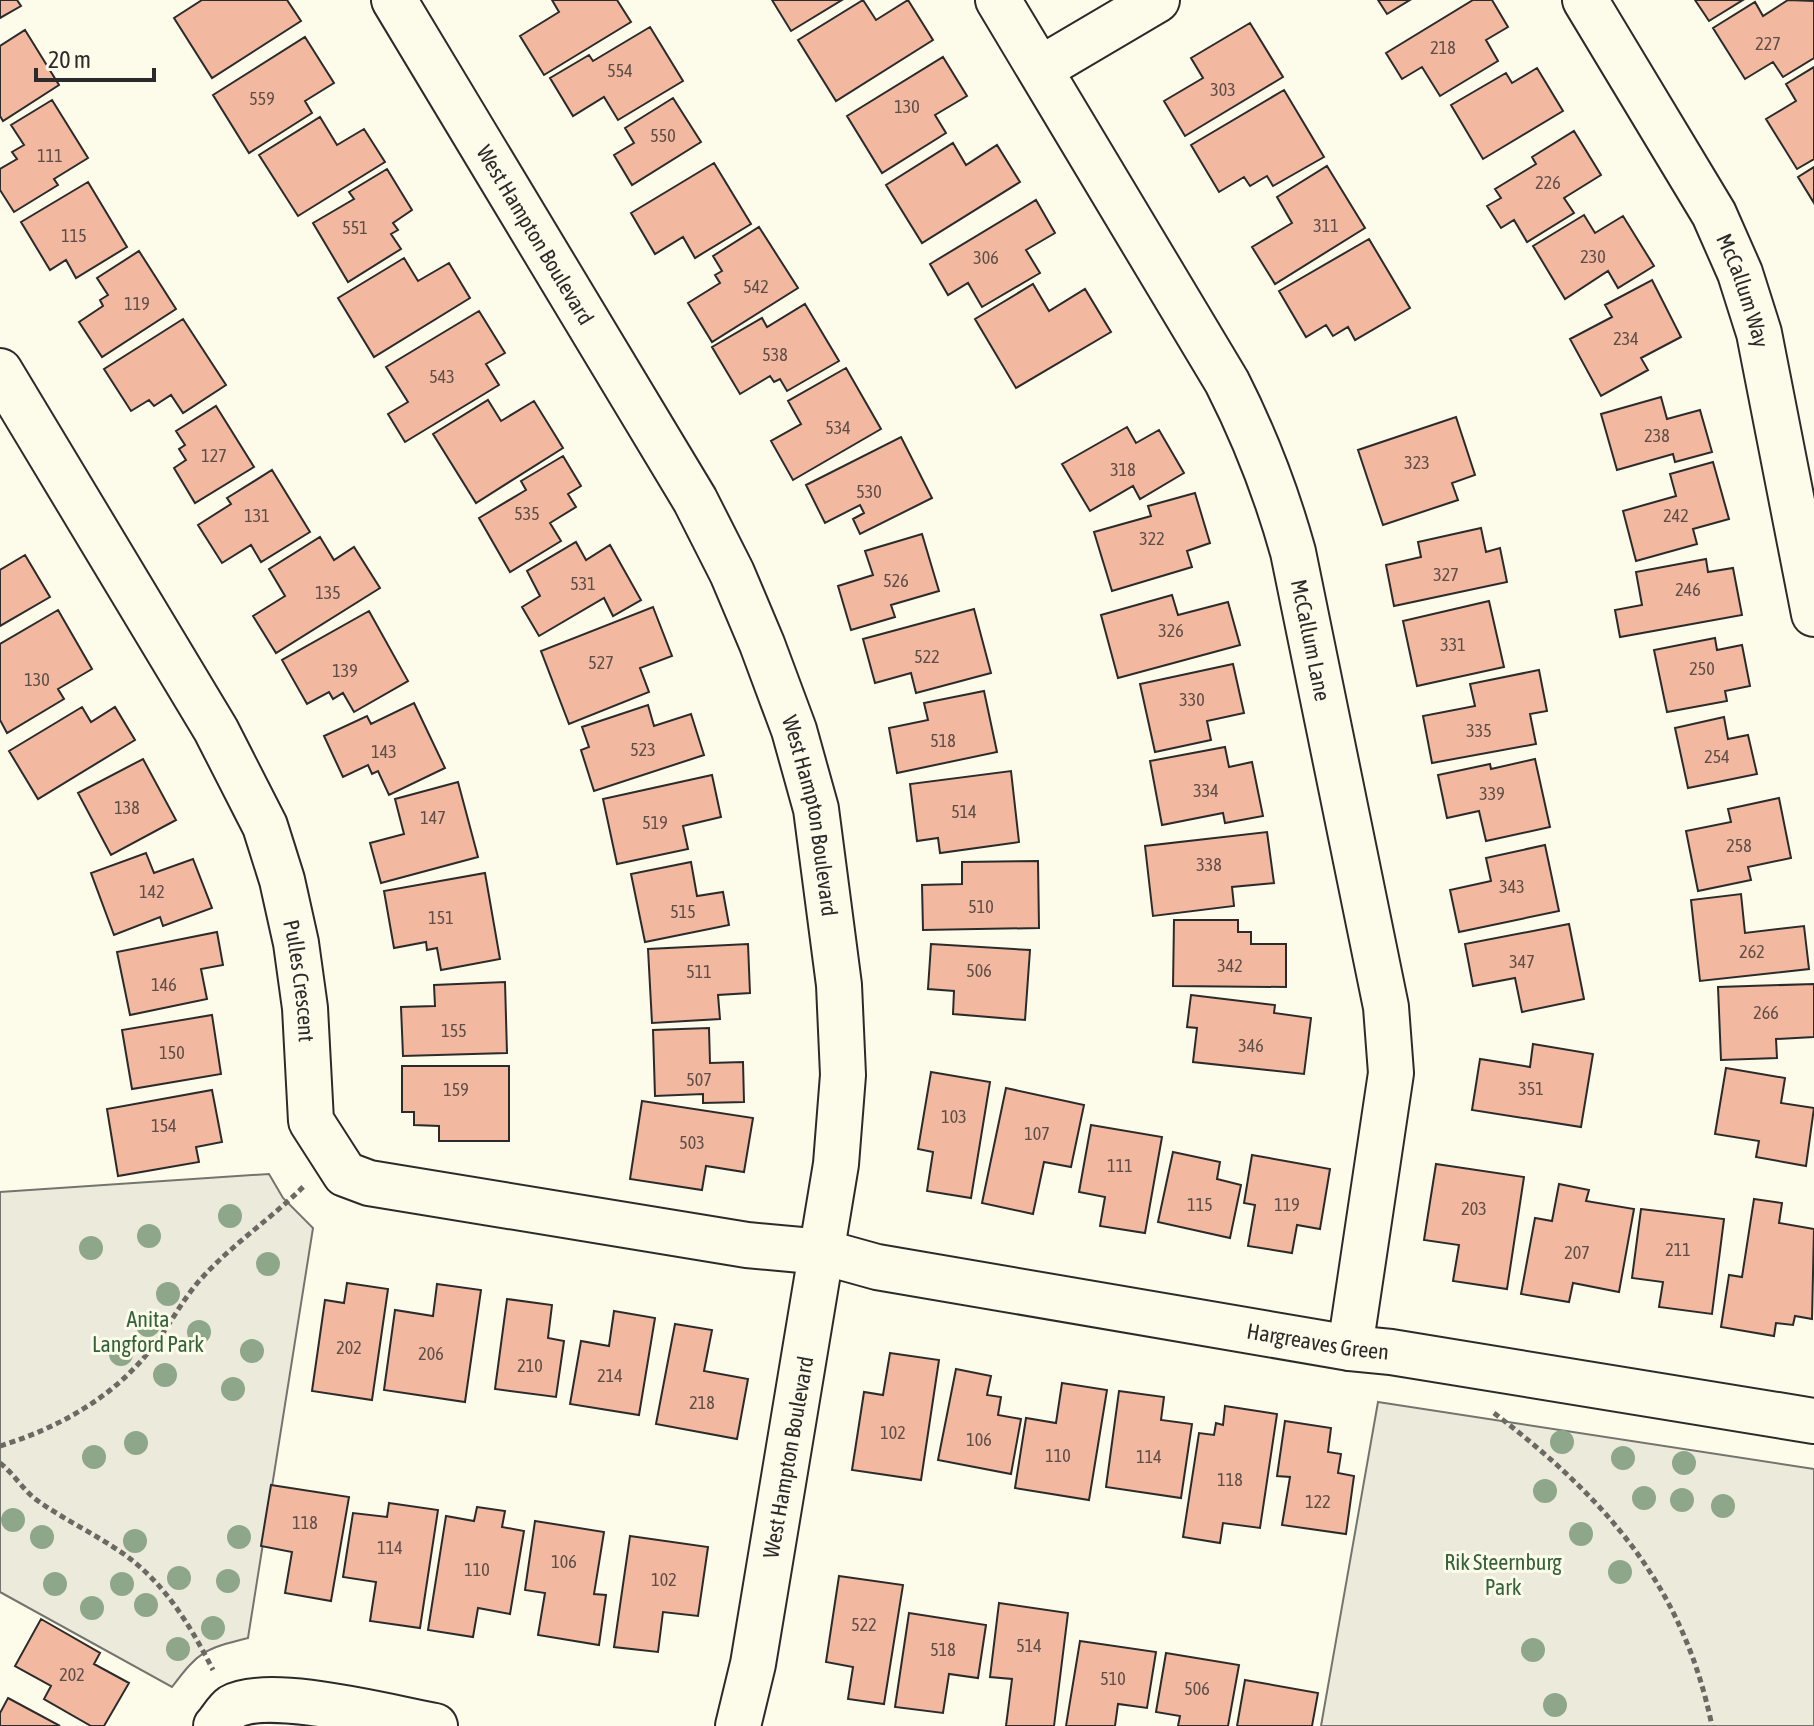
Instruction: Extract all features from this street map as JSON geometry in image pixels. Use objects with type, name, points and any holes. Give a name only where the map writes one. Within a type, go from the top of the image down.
[{"type":"street","name":"West Hampton Boulevard","points":[[394,0],[695,500],[732,573],[756,630],[794,730],[816,809],[839,985],[843,1075],[836,1164],[753,1664],[738,1726]]},
{"type":"street","name":"McCallum Lane","points":[[998,0],[1227,382],[1254,436],[1275,490],[1293,552],[1386,1007],[1391,1073],[1350,1348]]},
{"type":"street","points":[[1040,69],[1157,0]]},
{"type":"street","name":"McCallum Way","points":[[1585,0],[1714,214],[1740,273],[1759,333],[1814,614]]},
{"type":"street","name":"Pulles Crescent","points":[[0,371],[216,730],[265,826],[282,880],[296,943],[305,1008],[311,1121],[345,1174],[369,1183],[747,1245],[823,1252]]},
{"type":"street","name":"Hargreaves Green","points":[[823,1252],[877,1267],[1350,1348],[1391,1352],[1814,1421]]},
{"type":"street","points":[[216,1726],[232,1708],[257,1701],[285,1700],[435,1726]]},
{"type":"path","points":[[0,1446],[38,1434],[106,1395],[155,1344],[197,1283],[221,1257],[292,1197]]},
{"type":"path","points":[[1488,1409],[1583,1488],[1640,1556],[1661,1590],[1694,1662],[1712,1726]]},
{"type":"path","points":[[0,1463],[32,1496],[120,1552],[151,1577],[176,1605],[208,1660]]},
{"type":"green space","name":"Anita Langford Park","points":[[269,1174],[283,1198],[313,1228],[248,1638],[204,1653],[172,1687],[0,1592],[0,1192]]},
{"type":"green space","name":"Rik Steernburg Park","points":[[1378,1402],[1814,1469],[1814,1726],[1321,1726]]},
{"type":"building","points":[[0,0],[17,0],[21,6],[0,18]]},
{"type":"building","points":[[202,0],[287,0],[301,21],[212,78],[174,18]]},
{"type":"building","points":[[552,0],[617,0],[631,22],[544,75],[520,36],[559,12]]},
{"type":"building","points":[[772,0],[842,0],[791,31]]},
{"type":"building","points":[[863,0],[876,20],[908,0],[933,40],[836,101],[798,40]]},
{"type":"building","points":[[1378,0],[1410,0],[1387,14]]},
{"type":"building","points":[[1473,0],[1492,0],[1508,27],[1486,40],[1498,61],[1440,96],[1422,67],[1402,79],[1386,53]]},
{"type":"building","points":[[1695,0],[1743,0],[1709,21]]},
{"type":"building","points":[[1788,0],[1814,1],[1814,58],[1783,77],[1773,62],[1745,79],[1713,28],[1755,2],[1763,16]]},
{"type":"building","points":[[1250,23],[1283,77],[1185,136],[1164,101],[1203,78],[1191,58]]},
{"type":"building","points":[[650,27],[683,81],[618,120],[604,97],[573,116],[550,78],[589,55],[593,61]]},
{"type":"building","points":[[25,30],[59,85],[3,121],[0,116],[0,46]]},
{"type":"building","points":[[305,37],[334,83],[305,101],[312,113],[249,153],[213,95]]},
{"type":"building","points":[[943,57],[967,96],[935,115],[946,133],[882,173],[847,116]]},
{"type":"building","points":[[1814,67],[1814,159],[1797,169],[1766,119],[1796,101],[1786,84]]},
{"type":"building","points":[[1537,68],[1563,111],[1483,159],[1451,105],[1506,73],[1512,83]]},
{"type":"building","points":[[1284,90],[1324,157],[1273,186],[1267,176],[1250,186],[1244,177],[1219,192],[1191,145]]},
{"type":"building","points":[[673,98],[701,142],[632,185],[614,155],[634,143],[625,128]]},
{"type":"building","points":[[52,100],[88,158],[54,179],[58,185],[14,212],[0,190],[0,169],[17,159],[12,152],[24,145],[11,125]]},
{"type":"building","points":[[320,117],[337,145],[364,129],[385,162],[298,216],[259,155]]},
{"type":"building","points":[[1574,131],[1601,175],[1564,198],[1574,213],[1527,242],[1514,220],[1501,228],[1487,206],[1501,198],[1495,189],[1536,164],[1532,157]]},
{"type":"building","points":[[953,143],[966,165],[997,145],[1020,182],[922,243],[886,185]]},
{"type":"building","points":[[714,163],[751,224],[695,258],[683,237],[655,254],[631,213]]},
{"type":"building","points":[[1327,166],[1365,228],[1275,284],[1252,247],[1292,223],[1277,197]]},
{"type":"building","points":[[1814,167],[1814,203],[1798,177]]},
{"type":"building","points":[[387,169],[412,210],[393,223],[398,230],[391,234],[401,249],[348,282],[313,223],[354,199],[349,192]]},
{"type":"building","points":[[88,182],[127,247],[76,278],[66,260],[50,270],[21,222]]},
{"type":"building","points":[[1036,200],[1055,233],[1026,250],[1040,273],[982,307],[968,283],[948,295],[930,264]]},
{"type":"building","points":[[1584,215],[1595,233],[1623,216],[1654,266],[1618,288],[1608,271],[1565,299],[1533,246]]},
{"type":"building","points":[[759,227],[798,288],[712,342],[688,303],[720,283],[715,275],[722,271],[713,256]]},
{"type":"building","points":[[1369,239],[1410,308],[1355,340],[1348,327],[1333,336],[1326,325],[1306,337],[1279,291]]},
{"type":"building","points":[[139,251],[176,309],[102,357],[79,322],[103,306],[100,300],[108,295],[97,278]]},
{"type":"building","points":[[404,258],[418,281],[449,263],[470,298],[374,357],[338,298]]},
{"type":"building","points":[[1652,280],[1681,337],[1641,358],[1648,370],[1601,396],[1570,339],[1612,317],[1605,305]]},
{"type":"building","points":[[1033,284],[1049,311],[1085,289],[1111,332],[1016,388],[975,319]]},
{"type":"building","points":[[805,304],[839,361],[787,391],[780,379],[774,382],[770,376],[740,394],[712,347],[762,318],[767,327]]},
{"type":"building","points":[[479,311],[505,353],[486,364],[499,385],[405,442],[388,414],[408,402],[386,367]]},
{"type":"building","points":[[183,319],[226,385],[183,413],[171,395],[154,406],[149,400],[131,411],[104,369]]},
{"type":"building","points":[[846,368],[881,429],[793,480],[771,441],[801,424],[788,401]]},
{"type":"building","points":[[1661,397],[1667,419],[1700,410],[1712,452],[1675,462],[1673,454],[1617,470],[1601,414]]},
{"type":"building","points":[[488,400],[501,421],[534,401],[563,448],[476,503],[433,434]]},
{"type":"building","points":[[216,406],[254,467],[195,503],[174,468],[186,460],[179,449],[185,445],[176,431]]},
{"type":"building","points":[[1456,417],[1475,475],[1452,483],[1458,500],[1383,525],[1358,450]]},
{"type":"building","points":[[1127,427],[1136,443],[1159,430],[1184,473],[1140,499],[1133,486],[1090,511],[1062,464]]},
{"type":"building","points":[[901,437],[932,498],[860,534],[853,519],[864,513],[860,505],[825,523],[806,485]]},
{"type":"building","points":[[563,456],[581,486],[568,494],[576,507],[550,523],[561,541],[510,572],[479,518],[526,490],[521,481]]},
{"type":"building","points":[[1713,462],[1729,519],[1693,529],[1697,544],[1636,561],[1623,511],[1676,496],[1670,474]]},
{"type":"building","points":[[272,470],[310,532],[261,562],[251,545],[222,563],[198,525],[231,504],[227,498]]},
{"type":"building","points":[[1195,493],[1210,543],[1187,551],[1192,567],[1112,591],[1094,532],[1151,516],[1148,506]]},
{"type":"building","points":[[1481,528],[1486,552],[1500,548],[1507,582],[1394,606],[1386,565],[1421,557],[1418,542]]},
{"type":"building","points":[[922,534],[939,591],[891,605],[895,617],[851,630],[838,586],[873,575],[865,551]]},
{"type":"building","points":[[320,537],[334,560],[354,547],[380,588],[276,653],[253,616],[285,596],[269,569]]},
{"type":"building","points":[[576,542],[586,560],[610,545],[641,600],[613,616],[604,598],[539,636],[522,607],[540,596],[527,571]]},
{"type":"building","points":[[25,555],[50,597],[0,626],[0,570]]},
{"type":"building","points":[[1706,559],[1708,572],[1733,568],[1742,615],[1620,637],[1615,610],[1642,605],[1636,572]]},
{"type":"building","points":[[1172,595],[1178,615],[1228,602],[1240,645],[1118,678],[1101,615]]},
{"type":"building","points":[[1489,601],[1504,667],[1417,686],[1403,621]]},
{"type":"building","points":[[653,607],[672,656],[640,668],[649,692],[569,724],[541,651]]},
{"type":"building","points":[[974,609],[991,673],[916,693],[911,673],[875,683],[863,639]]},
{"type":"building","points":[[58,610],[92,669],[58,689],[64,699],[7,733],[0,720],[0,644]]},
{"type":"building","points":[[369,611],[408,681],[354,712],[343,693],[333,699],[329,692],[307,704],[282,660]]},
{"type":"building","points":[[1715,638],[1717,650],[1742,645],[1750,686],[1725,691],[1727,701],[1667,712],[1654,650]]},
{"type":"building","points":[[1233,664],[1244,713],[1207,721],[1211,740],[1155,752],[1140,684]]},
{"type":"building","points":[[1539,670],[1547,711],[1530,714],[1536,744],[1432,763],[1423,716],[1475,706],[1470,684]]},
{"type":"building","points":[[984,691],[997,752],[897,773],[889,728],[928,720],[924,703]]},
{"type":"building","points":[[414,703],[445,768],[389,795],[378,771],[372,774],[368,765],[343,777],[324,736],[367,716],[371,724]]},
{"type":"building","points":[[648,705],[654,726],[691,714],[704,755],[594,791],[581,750],[589,747],[582,727]]},
{"type":"building","points":[[82,707],[91,722],[115,707],[135,740],[38,799],[9,751]]},
{"type":"building","points":[[1724,717],[1728,739],[1748,735],[1757,774],[1688,788],[1675,728]]},
{"type":"building","points":[[1225,747],[1229,767],[1252,762],[1263,816],[1225,823],[1223,813],[1162,825],[1150,761]]},
{"type":"building","points":[[143,759],[176,820],[111,855],[78,793]]},
{"type":"building","points":[[1535,759],[1550,827],[1486,841],[1479,811],[1447,818],[1438,775],[1490,764],[1491,769]]},
{"type":"building","points":[[1011,771],[1019,842],[940,853],[938,838],[917,841],[910,784]]},
{"type":"building","points":[[712,775],[721,817],[683,826],[688,849],[617,864],[603,799]]},
{"type":"building","points":[[458,782],[478,857],[381,883],[370,843],[404,834],[395,799]]},
{"type":"building","points":[[1779,798],[1791,858],[1748,867],[1751,880],[1698,891],[1686,831],[1731,822],[1728,809]]},
{"type":"building","points":[[1267,832],[1274,883],[1232,887],[1234,906],[1153,916],[1145,846]]},
{"type":"building","points":[[1545,845],[1559,911],[1459,932],[1450,890],[1491,881],[1486,858]]},
{"type":"building","points":[[146,853],[154,873],[193,859],[212,908],[163,926],[160,917],[114,935],[91,873]]},
{"type":"building","points":[[1038,861],[1039,928],[923,930],[922,885],[962,884],[962,862]]},
{"type":"building","points":[[691,862],[697,896],[723,892],[729,925],[645,942],[631,874]]},
{"type":"building","points":[[485,873],[500,959],[441,970],[437,948],[427,950],[426,942],[394,948],[384,891]]},
{"type":"building","points":[[1741,894],[1745,933],[1804,926],[1809,969],[1700,981],[1691,900]]},
{"type":"building","points":[[1174,920],[1238,920],[1238,932],[1251,932],[1251,944],[1286,944],[1286,987],[1173,986]]},
{"type":"building","points":[[1569,924],[1584,999],[1522,1012],[1515,978],[1473,986],[1465,944]]},
{"type":"building","points":[[217,932],[223,965],[201,969],[207,999],[130,1015],[117,952]]},
{"type":"building","points":[[748,944],[750,993],[718,995],[720,1019],[652,1023],[648,949]]},
{"type":"building","points":[[931,944],[1030,950],[1025,1020],[953,1014],[954,991],[928,989]]},
{"type":"building","points":[[505,982],[507,1053],[403,1056],[401,1007],[435,1006],[434,985]]},
{"type":"building","points":[[1814,984],[1814,1037],[1776,1039],[1777,1058],[1721,1060],[1718,987]]},
{"type":"building","points":[[1191,995],[1275,1005],[1274,1013],[1311,1018],[1304,1074],[1193,1062],[1197,1028],[1187,1027]]},
{"type":"building","points":[[212,1015],[221,1074],[132,1089],[122,1030]]},
{"type":"building","points":[[709,1028],[710,1063],[743,1062],[744,1102],[703,1103],[703,1094],[655,1096],[653,1030]]},
{"type":"building","points":[[1533,1044],[1593,1054],[1581,1127],[1472,1110],[1480,1059],[1530,1067]]},
{"type":"building","points":[[402,1066],[509,1066],[509,1141],[439,1141],[439,1126],[414,1125],[414,1112],[402,1112]]},
{"type":"building","points":[[1726,1068],[1785,1078],[1781,1103],[1814,1108],[1806,1166],[1756,1157],[1759,1141],[1715,1134]]},
{"type":"building","points":[[931,1072],[990,1082],[971,1198],[927,1191],[933,1152],[918,1149]]},
{"type":"building","points":[[1006,1088],[1084,1105],[1071,1167],[1044,1162],[1033,1214],[982,1203]]},
{"type":"building","points":[[212,1090],[222,1142],[196,1147],[199,1162],[118,1176],[107,1109]]},
{"type":"building","points":[[642,1101],[753,1118],[744,1172],[706,1166],[702,1190],[630,1179]]},
{"type":"building","points":[[1091,1125],[1162,1137],[1145,1233],[1100,1226],[1105,1197],[1079,1192]]},
{"type":"building","points":[[1173,1152],[1220,1162],[1217,1179],[1241,1185],[1230,1238],[1158,1222]]},
{"type":"building","points":[[1252,1155],[1330,1169],[1320,1229],[1297,1225],[1292,1253],[1248,1246],[1255,1205],[1244,1203]]},
{"type":"building","points":[[1436,1164],[1524,1177],[1507,1289],[1453,1281],[1459,1245],[1424,1240]]},
{"type":"building","points":[[1559,1184],[1589,1190],[1586,1201],[1634,1209],[1619,1292],[1573,1283],[1569,1302],[1521,1294],[1535,1218],[1552,1221]]},
{"type":"building","points":[[1754,1199],[1782,1203],[1779,1223],[1814,1229],[1812,1319],[1795,1316],[1793,1325],[1776,1323],[1774,1336],[1721,1327],[1729,1275],[1742,1277]]},
{"type":"building","points":[[1641,1209],[1724,1219],[1712,1314],[1659,1307],[1663,1282],[1632,1278]]},
{"type":"building","points":[[347,1283],[388,1289],[372,1400],[312,1391],[325,1300],[344,1303]]},
{"type":"building","points":[[437,1284],[481,1290],[465,1402],[384,1390],[395,1310],[433,1316]]},
{"type":"building","points":[[507,1299],[552,1305],[548,1338],[564,1341],[556,1397],[495,1389]]},
{"type":"building","points":[[614,1311],[655,1318],[639,1415],[570,1404],[581,1341],[609,1346]]},
{"type":"building","points":[[675,1324],[712,1330],[704,1371],[748,1379],[737,1439],[656,1424]]},
{"type":"building","points":[[890,1353],[939,1360],[921,1480],[852,1470],[864,1392],[883,1395]]},
{"type":"building","points":[[956,1369],[991,1376],[987,1395],[1001,1397],[998,1415],[1021,1419],[1011,1474],[938,1460]]},
{"type":"building","points":[[1062,1383],[1107,1390],[1089,1500],[1015,1488],[1026,1418],[1056,1423]]},
{"type":"building","points":[[1119,1391],[1164,1397],[1161,1420],[1192,1424],[1181,1498],[1106,1487]]},
{"type":"building","points":[[1225,1406],[1277,1414],[1260,1528],[1223,1523],[1220,1543],[1183,1537],[1199,1433],[1214,1435],[1216,1423],[1223,1425]]},
{"type":"building","points":[[1285,1421],[1331,1428],[1328,1452],[1341,1454],[1338,1473],[1354,1476],[1346,1534],[1282,1525],[1290,1477],[1277,1476]]},
{"type":"building","points":[[271,1485],[349,1497],[331,1601],[285,1593],[292,1552],[261,1546]]},
{"type":"building","points":[[389,1503],[438,1510],[420,1628],[370,1621],[376,1582],[343,1577],[353,1513],[387,1517]]},
{"type":"building","points":[[477,1507],[505,1511],[502,1527],[524,1531],[510,1614],[478,1608],[473,1637],[428,1630],[446,1516],[474,1521]]},
{"type":"building","points":[[535,1521],[604,1532],[594,1594],[606,1595],[599,1645],[538,1635],[545,1593],[525,1590]]},
{"type":"building","points":[[630,1536],[708,1547],[698,1616],[663,1612],[658,1652],[614,1647]]},
{"type":"building","points":[[839,1576],[903,1585],[884,1704],[848,1699],[853,1667],[826,1662]]},
{"type":"building","points":[[999,1603],[1068,1613],[1054,1726],[1006,1726],[1012,1679],[990,1677]]},
{"type":"building","points":[[909,1613],[986,1625],[978,1678],[949,1674],[943,1713],[895,1707]]},
{"type":"building","points":[[41,1619],[100,1653],[94,1664],[129,1683],[104,1726],[91,1726],[44,1699],[51,1686],[15,1666]]},
{"type":"building","points":[[1080,1641],[1156,1652],[1147,1708],[1118,1704],[1115,1726],[1066,1726]]},
{"type":"building","points":[[1166,1653],[1239,1665],[1228,1726],[1178,1726],[1180,1716],[1156,1712]]},
{"type":"building","points":[[1245,1680],[1318,1693],[1312,1726],[1237,1726]]},
{"type":"building","points":[[8,1698],[60,1726],[0,1726],[0,1713]]}]
